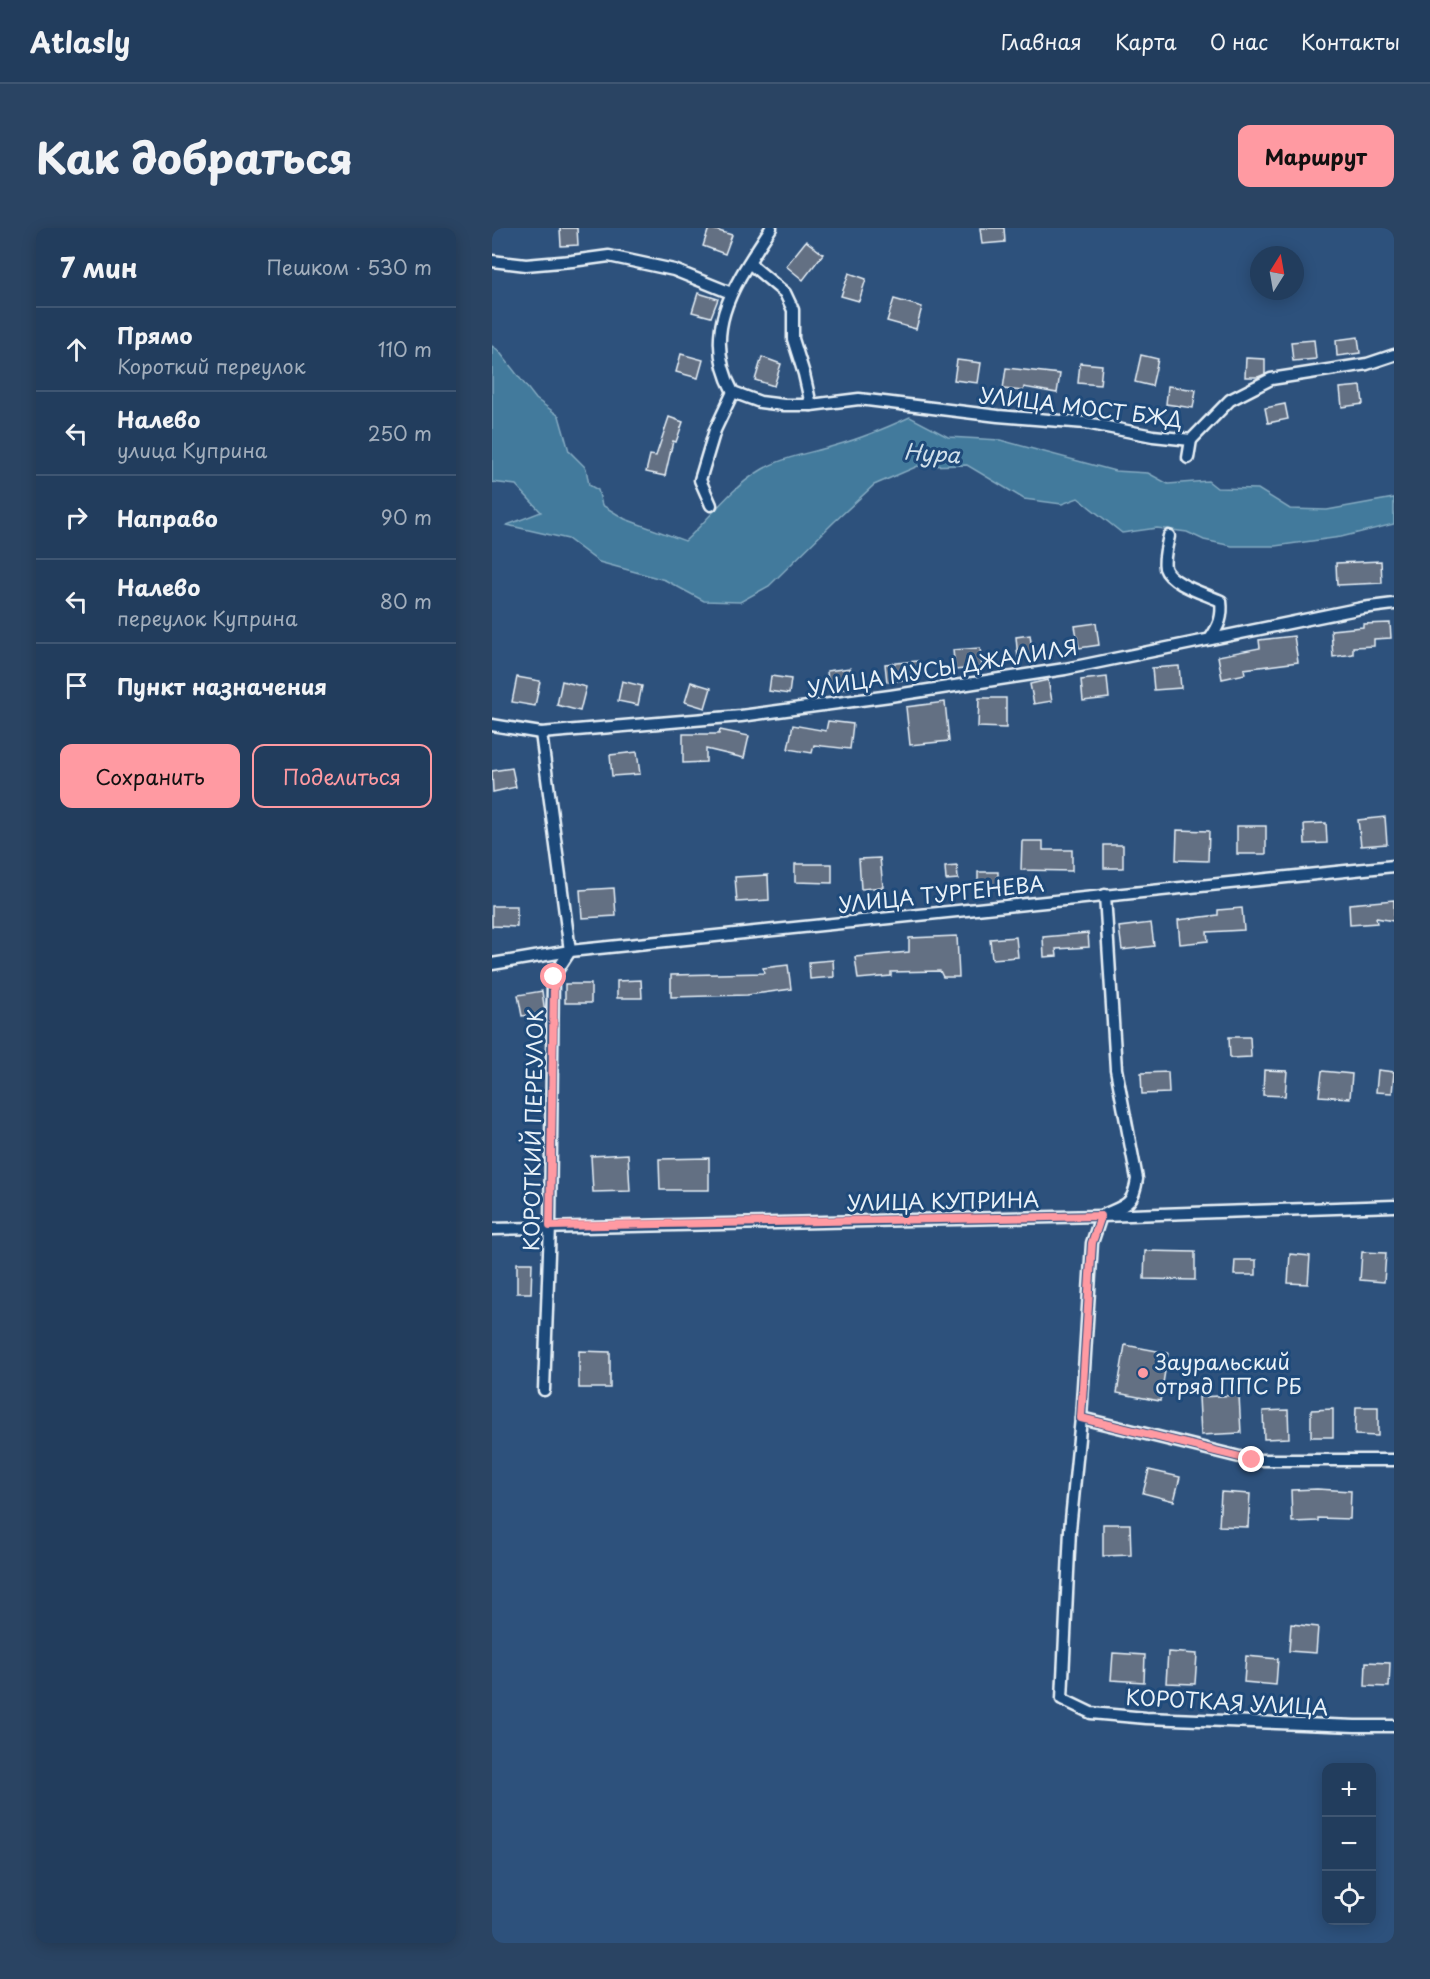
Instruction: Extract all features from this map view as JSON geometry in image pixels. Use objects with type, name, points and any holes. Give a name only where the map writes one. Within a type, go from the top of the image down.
[{"type":"street","points":[[711,505],[699,480],[715,430],[733,392],[726,379],[719,355],[720,331],[731,292],[771,228]]},
{"type":"street","points":[[492,261],[526,265],[609,256],[674,270],[731,292]]},
{"type":"street","points":[[749,262],[785,292],[793,310],[793,339],[811,405]]},
{"type":"street","name":"УЛИЦА МОСТ БЖД","points":[[733,392],[760,402],[784,405],[871,400],[998,416],[1086,423],[1153,436],[1191,440],[1230,400],[1271,379],[1367,364],[1394,355]]},
{"type":"street","points":[[1188,458],[1191,440]]},
{"type":"street","points":[[1169,536],[1165,568],[1170,577],[1221,601],[1220,622],[1210,639]]},
{"type":"street","name":"УЛИЦА МУСЫ ДЖАЛИЛЯ","points":[[492,725],[541,733],[741,716],[1065,669],[1362,608],[1394,604]]},
{"type":"street","points":[[541,733],[570,951]]},
{"type":"street","name":"УЛИЦА ТУРГЕНЕВА","points":[[492,964],[570,951],[1394,866]]},
{"type":"street","points":[[1105,895],[1116,1070],[1137,1179],[1135,1193],[1129,1203],[1101,1216],[1092,1243],[1081,1418],[1252,1460],[1394,1460]]},
{"type":"street","name":"КОРОТКИЙ ПЕРЕУЛОК","points":[[544,1390],[550,1226],[554,977],[570,951]]},
{"type":"street","name":"УЛИЦА КУПРИНА","points":[[492,1229],[1101,1216],[1394,1206]]},
{"type":"street","name":"КОРОТКАЯ УЛИЦА","points":[[1081,1418],[1070,1530],[1062,1699],[1091,1713],[1146,1718],[1394,1726]]},
{"type":"water","name":"Нура","points":[[492,346],[498,350],[536,399],[559,416],[569,451],[586,468],[589,485],[598,490],[602,505],[625,519],[685,541],[738,487],[767,467],[786,459],[856,439],[910,417],[948,437],[1000,440],[1115,471],[1148,473],[1168,484],[1208,481],[1217,488],[1258,489],[1290,509],[1327,510],[1394,498],[1394,524],[1341,537],[1275,546],[1232,546],[1204,540],[1187,532],[1157,528],[1122,533],[1078,498],[1062,504],[1024,499],[967,465],[918,466],[874,485],[769,586],[740,602],[704,601],[665,580],[599,562],[568,539],[507,525],[541,512],[516,485],[492,482]]},
{"type":"building","points":[[560,228],[577,228],[578,245],[561,246]]},
{"type":"building","points":[[709,228],[732,235],[725,254],[703,246]]},
{"type":"building","points":[[980,228],[1004,228],[1005,242],[982,244]]},
{"type":"building","points":[[806,241],[823,254],[803,280],[786,266]]},
{"type":"building","points":[[849,273],[866,279],[859,301],[841,296]]},
{"type":"building","points":[[698,293],[718,299],[711,317],[692,312]]},
{"type":"building","points":[[894,299],[922,307],[916,329],[887,321]]},
{"type":"building","points":[[1358,337],[1360,353],[1337,356],[1336,340]]},
{"type":"building","points":[[1314,340],[1316,359],[1293,361],[1291,342]]},
{"type":"building","points":[[681,354],[703,360],[698,378],[676,372]]},
{"type":"building","points":[[1141,355],[1158,359],[1152,386],[1135,382]]},
{"type":"building","points":[[762,357],[781,364],[774,386],[755,380]]},
{"type":"building","points":[[1246,358],[1265,359],[1265,374],[1258,377],[1245,377]]},
{"type":"building","points":[[957,360],[981,363],[978,383],[954,380]]},
{"type":"building","points":[[1080,363],[1102,365],[1100,385],[1078,383]]},
{"type":"building","points":[[1006,368],[1060,374],[1057,393],[1024,387],[1023,391],[1003,389]]},
{"type":"building","points":[[1168,386],[1196,390],[1193,408],[1166,404]]},
{"type":"building","points":[[1361,386],[1363,404],[1342,407],[1340,388]]},
{"type":"building","points":[[1285,404],[1288,419],[1268,423],[1265,408]]},
{"type":"building","points":[[669,417],[683,422],[676,442],[673,441],[665,476],[646,472],[650,455],[656,456]]},
{"type":"building","points":[[1381,561],[1382,583],[1337,585],[1336,563]]},
{"type":"building","points":[[1096,623],[1099,645],[1079,648],[1075,626]]},
{"type":"building","points":[[1390,623],[1391,638],[1374,639],[1374,646],[1353,647],[1353,654],[1333,657],[1331,630],[1363,627],[1363,624]]},
{"type":"building","points":[[1030,635],[1033,657],[1018,659],[1016,637]]},
{"type":"building","points":[[1294,636],[1298,662],[1244,669],[1245,674],[1222,679],[1218,656],[1260,648],[1259,640]]},
{"type":"building","points":[[980,648],[982,667],[955,670],[953,650]]},
{"type":"building","points":[[918,661],[920,678],[887,682],[885,664]]},
{"type":"building","points":[[1179,666],[1181,688],[1154,690],[1152,668]]},
{"type":"building","points":[[850,668],[852,688],[829,691],[827,671]]},
{"type":"building","points":[[771,676],[791,679],[789,694],[769,691]]},
{"type":"building","points":[[517,677],[540,681],[535,706],[512,702]]},
{"type":"building","points":[[1107,677],[1109,698],[1083,701],[1081,680]]},
{"type":"building","points":[[1048,680],[1052,701],[1034,704],[1030,684]]},
{"type":"building","points":[[562,681],[586,687],[580,711],[557,705]]},
{"type":"building","points":[[622,681],[642,686],[638,705],[618,701]]},
{"type":"building","points":[[691,682],[711,688],[705,708],[685,702]]},
{"type":"building","points":[[979,698],[1006,698],[1006,728],[978,727]]},
{"type":"building","points":[[945,702],[949,741],[910,745],[906,707]]},
{"type":"building","points":[[828,721],[853,724],[850,749],[814,745],[812,753],[788,749],[793,725],[826,731]]},
{"type":"building","points":[[720,730],[749,736],[744,758],[706,749],[706,762],[683,763],[683,734],[719,734]]},
{"type":"building","points":[[637,752],[640,774],[612,776],[610,755]]},
{"type":"building","points":[[512,768],[516,787],[493,792],[492,771]]},
{"type":"building","points":[[1385,817],[1387,844],[1361,846],[1358,820]]},
{"type":"building","points":[[1326,823],[1327,843],[1305,844],[1304,824]]},
{"type":"building","points":[[1237,826],[1266,826],[1266,854],[1237,854]]},
{"type":"building","points":[[1177,830],[1209,831],[1208,861],[1176,860]]},
{"type":"building","points":[[1022,841],[1043,841],[1043,850],[1072,850],[1072,871],[1021,870]]},
{"type":"building","points":[[1104,845],[1123,845],[1123,868],[1104,868]]},
{"type":"building","points":[[880,858],[883,887],[861,889],[859,859]]},
{"type":"building","points":[[795,864],[832,864],[832,883],[795,882]]},
{"type":"building","points":[[957,866],[958,879],[946,880],[945,867]]},
{"type":"building","points":[[978,872],[998,872],[998,888],[978,888]]},
{"type":"building","points":[[768,875],[769,900],[737,902],[735,877]]},
{"type":"building","points":[[614,888],[616,916],[582,918],[580,890]]},
{"type":"building","points":[[1394,900],[1394,921],[1376,918],[1377,923],[1350,925],[1349,904]]},
{"type":"building","points":[[492,906],[517,906],[517,927],[492,926]]},
{"type":"building","points":[[1242,908],[1244,930],[1207,932],[1208,941],[1180,944],[1178,920],[1218,915],[1218,910]]},
{"type":"building","points":[[1151,923],[1154,946],[1122,950],[1119,927]]},
{"type":"building","points":[[1088,933],[1089,947],[1056,949],[1057,956],[1044,957],[1043,937]]},
{"type":"building","points":[[957,936],[959,977],[943,977],[940,971],[891,972],[891,976],[858,979],[855,957],[909,952],[909,938]]},
{"type":"building","points":[[1016,937],[1018,957],[992,959],[990,939]]},
{"type":"building","points":[[833,960],[834,977],[810,979],[809,962]]},
{"type":"building","points":[[788,965],[791,989],[747,995],[671,997],[671,975],[764,973],[763,968]]},
{"type":"building","points":[[641,980],[642,998],[617,998],[617,981]]},
{"type":"building","points":[[565,984],[591,984],[591,1003],[565,1003]]},
{"type":"building","points":[[542,991],[545,1013],[522,1016],[518,995]]},
{"type":"building","points":[[1229,1037],[1250,1037],[1251,1057],[1230,1058]]},
{"type":"building","points":[[1264,1070],[1287,1071],[1285,1096],[1263,1095]]},
{"type":"building","points":[[1378,1070],[1394,1072],[1392,1093],[1376,1092]]},
{"type":"building","points":[[1322,1071],[1352,1074],[1350,1098],[1319,1096]]},
{"type":"building","points":[[1168,1072],[1169,1093],[1142,1094],[1141,1073]]},
{"type":"building","points":[[628,1154],[630,1191],[593,1192],[591,1156]]},
{"type":"building","points":[[709,1158],[709,1190],[660,1190],[659,1159]]},
{"type":"building","points":[[1145,1251],[1195,1252],[1195,1280],[1144,1279]]},
{"type":"building","points":[[1362,1252],[1386,1253],[1384,1282],[1360,1280]]},
{"type":"building","points":[[1290,1254],[1310,1256],[1308,1284],[1288,1283]]},
{"type":"building","points":[[1235,1260],[1256,1260],[1256,1275],[1234,1275]]},
{"type":"building","points":[[517,1263],[532,1263],[531,1293],[517,1293]]},
{"type":"building","name":"Зауральский отряд ППС РБ","points":[[1125,1345],[1168,1353],[1160,1401],[1117,1393]]},
{"type":"building","points":[[579,1351],[610,1352],[610,1388],[579,1388]]},
{"type":"building","points":[[1239,1395],[1241,1433],[1201,1435],[1199,1397]]},
{"type":"building","points":[[1356,1407],[1378,1407],[1378,1436],[1355,1435]]},
{"type":"building","points":[[1333,1409],[1333,1437],[1311,1437],[1311,1410]]},
{"type":"building","points":[[1288,1410],[1289,1438],[1264,1439],[1263,1411]]},
{"type":"building","points":[[1149,1470],[1180,1477],[1174,1501],[1143,1493]]},
{"type":"building","points":[[1291,1490],[1351,1491],[1350,1519],[1318,1518],[1318,1521],[1292,1522]]},
{"type":"building","points":[[1221,1492],[1250,1494],[1248,1527],[1219,1526]]},
{"type":"building","points":[[1103,1524],[1130,1524],[1131,1555],[1103,1556]]},
{"type":"building","points":[[1291,1624],[1318,1627],[1316,1653],[1289,1651]]},
{"type":"building","points":[[1168,1652],[1197,1654],[1195,1684],[1166,1683]]},
{"type":"building","points":[[1113,1653],[1145,1655],[1144,1682],[1111,1680]]},
{"type":"building","points":[[1246,1656],[1278,1659],[1276,1685],[1244,1682]]},
{"type":"building","points":[[1366,1662],[1390,1663],[1389,1687],[1365,1686]]},
{"type":"place","name":"Зауральский отряд ППС РБ","points":[[1143,1373]]},
{"type":"route","points":[[554,977],[550,1226],[1101,1216],[1092,1243],[1081,1418],[1252,1460]]}]
